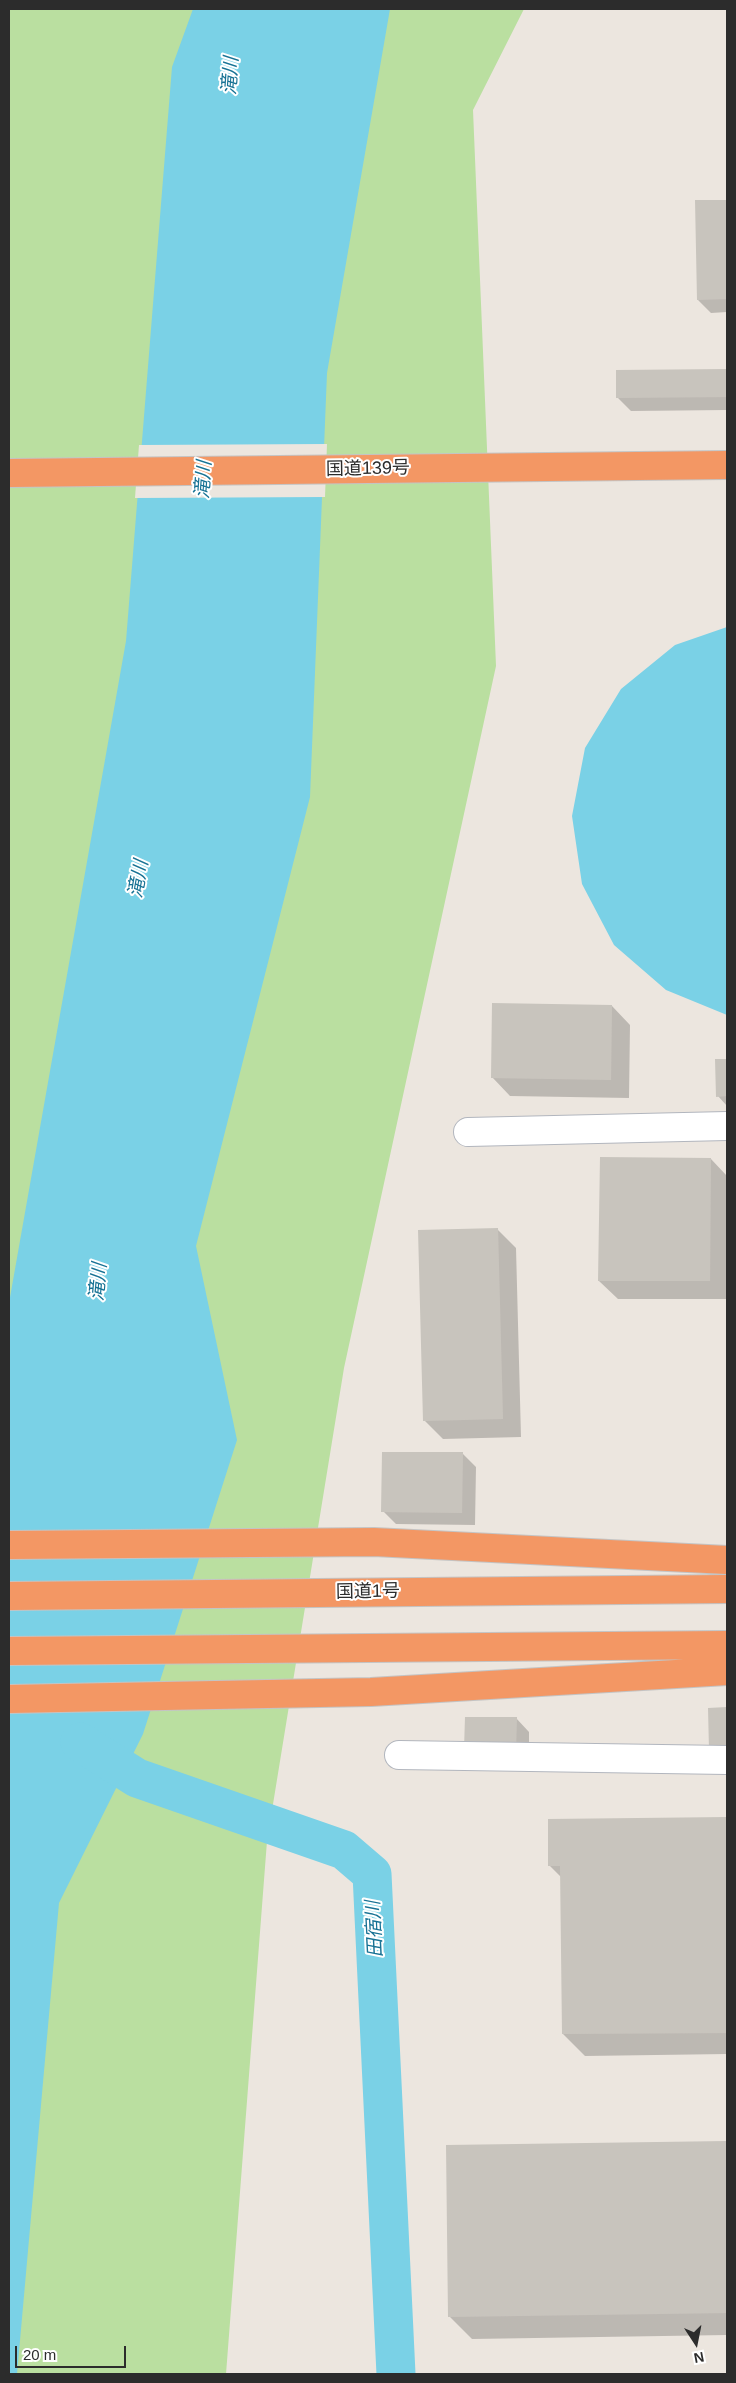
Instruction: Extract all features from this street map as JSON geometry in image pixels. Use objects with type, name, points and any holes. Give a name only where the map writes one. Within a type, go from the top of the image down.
[{"type":"highway","name":"国道139号","points":[[9,473],[727,465]]},
{"type":"highway","points":[[9,1545],[374,1542],[727,1560]]},
{"type":"highway","name":"国道1号","points":[[9,1596],[727,1589]]},
{"type":"highway","points":[[9,1651],[727,1646]]},
{"type":"highway","points":[[9,1699],[371,1692],[727,1671]]},
{"type":"street","points":[[468,1132],[727,1126]]},
{"type":"street","points":[[399,1755],[727,1760]]},
{"type":"green space","points":[[9,9],[524,9],[473,110],[496,666],[344,1368],[267,1841],[226,2374],[9,2374]]},
{"type":"water","name":"滝川","points":[[193,9],[390,9],[327,373],[310,797],[196,1246],[237,1440],[143,1734],[59,1903],[17,2374],[9,2374],[9,1303],[126,641],[172,67]]},
{"type":"water","points":[[727,627],[727,1015],[666,990],[614,945],[582,884],[572,816],[585,748],[621,689],[675,645]]},
{"type":"pier","points":[[327,444],[325,497],[135,498],[139,445]]},
{"type":"building","points":[[695,200],[727,200],[727,299],[697,300]]},
{"type":"building","points":[[727,369],[727,397],[616,398],[616,370]]},
{"type":"building","points":[[492,1003],[612,1005],[611,1080],[491,1078]]},
{"type":"building","points":[[715,1059],[727,1059],[727,1096],[716,1097]]},
{"type":"building","points":[[600,1157],[711,1158],[710,1281],[598,1281]]},
{"type":"building","points":[[498,1228],[503,1419],[423,1421],[418,1230]]},
{"type":"building","points":[[382,1452],[463,1452],[462,1513],[381,1512]]},
{"type":"building","points":[[727,1707],[727,1750],[709,1750],[708,1708]]},
{"type":"building","points":[[465,1717],[517,1717],[516,1750],[464,1749]]},
{"type":"building","points":[[727,1817],[727,2033],[562,2034],[560,1866],[548,1866],[548,1819]]},
{"type":"building","points":[[727,2141],[727,2313],[448,2317],[446,2145]]},
{"type":"waterway","name":"田宿川","points":[[80,1742],[137,1778],[344,1850],[372,1874],[396,2374]]}]
